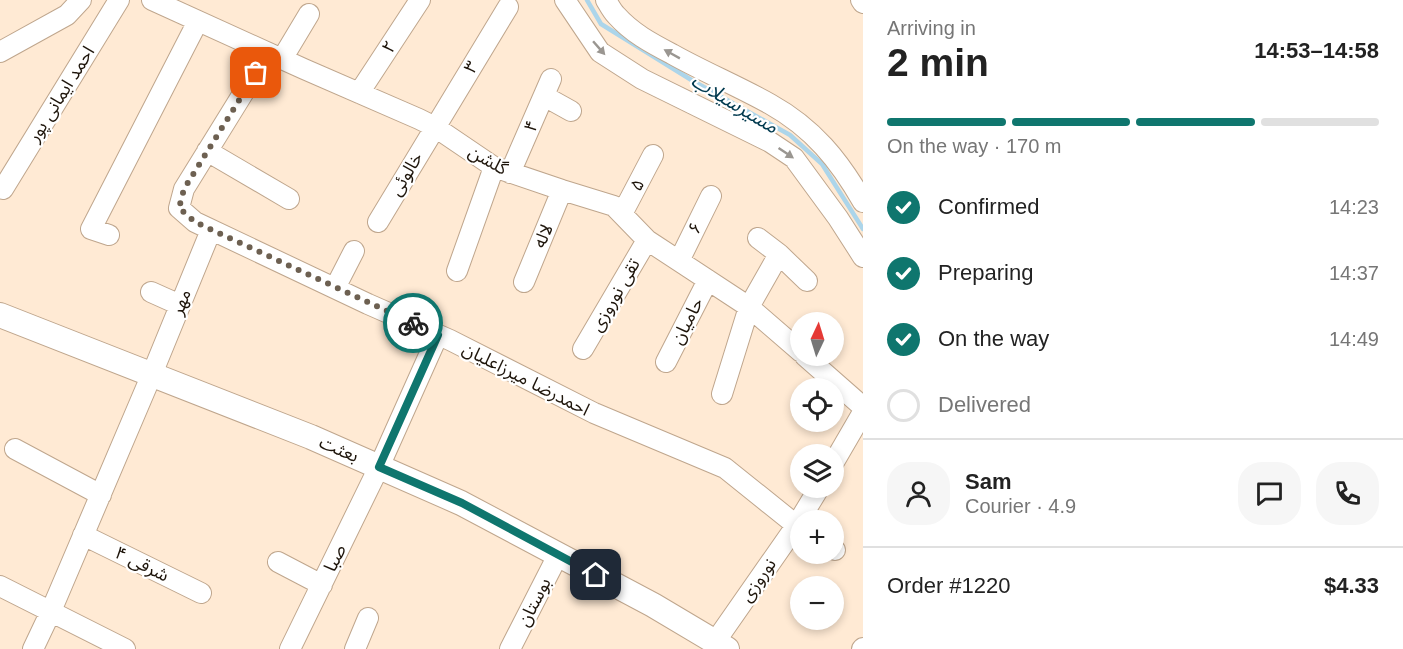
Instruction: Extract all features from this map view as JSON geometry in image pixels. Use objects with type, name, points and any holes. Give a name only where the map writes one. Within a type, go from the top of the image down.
[{"type":"main road","name":"بعثت","points":[[0,315],[311,437],[462,503],[654,605],[721,645]]},
{"type":"street","points":[[0,52],[67,15],[81,0]]},
{"type":"street","name":"احمد ایمانی پور","points":[[3,189],[118,0]]},
{"type":"street","name":"گلشن","points":[[152,0],[435,127],[502,170],[614,206],[647,240],[749,307],[790,342]]},
{"type":"street","name":"۲","points":[[359,93],[420,0]]},
{"type":"street","points":[[565,0],[600,52],[642,79],[770,142],[794,158],[863,257]]},
{"type":"street","points":[[606,0],[615,14],[641,38],[771,104],[810,131],[830,152],[863,202]]},
{"type":"street","name":"۳","points":[[435,127],[508,7]]},
{"type":"street","name":"احمدرضا میرزاعلیان","points":[[309,14],[275,56],[207,151],[184,189],[179,208],[195,222],[211,230],[438,335],[594,413],[725,468],[790,520]]},
{"type":"street","points":[[109,235],[91,229],[198,21]]},
{"type":"street","name":"۴","points":[[457,271],[502,170],[548,87],[571,111]]},
{"type":"street","name":"خالوئی","points":[[378,222],[435,127]]},
{"type":"street","points":[[207,151],[288,200]]},
{"type":"street","name":"۵","points":[[622,214],[653,155]]},
{"type":"street","name":"لاله","points":[[524,282],[562,190]]},
{"type":"street","name":"۶","points":[[679,261],[711,196]]},
{"type":"street","name":"مهر","points":[[33,649],[84,535],[211,230]]},
{"type":"street","points":[[758,238],[779,254],[807,281]]},
{"type":"street","name":"تقی نوروزی","points":[[583,349],[647,240]]},
{"type":"street","points":[[335,288],[354,251]]},
{"type":"street","points":[[723,394],[749,307],[779,254]]},
{"type":"street","name":"حامیان","points":[[666,362],[708,280]]},
{"type":"street","points":[[151,292],[180,305]]},
{"type":"street","name":"صبا","points":[[290,649],[379,467],[438,335]]},
{"type":"street","points":[[816,366],[863,407]]},
{"type":"street","points":[[844,445],[863,412]]},
{"type":"street","points":[[15,449],[100,495]]},
{"type":"street","name":"۴ شرقی","points":[[84,535],[201,593]]},
{"type":"street","name":"نوروزی","points":[[721,645],[790,541]]},
{"type":"street","name":"بوستان","points":[[510,649],[558,555]]},
{"type":"street","points":[[278,562],[322,585]]},
{"type":"street","points":[[0,586],[125,649]]},
{"type":"street","points":[[355,649],[368,618]]},
{"type":"waterway","name":"مسیرسیلاب","points":[[587,0],[601,24],[693,81],[790,135],[822,164],[863,229]]},
{"type":"way so far","points":[[256,73],[184,189],[179,208],[195,222],[413,323]]},
{"type":"route","points":[[413,323],[438,335],[379,467],[462,503],[596,575]]}]
